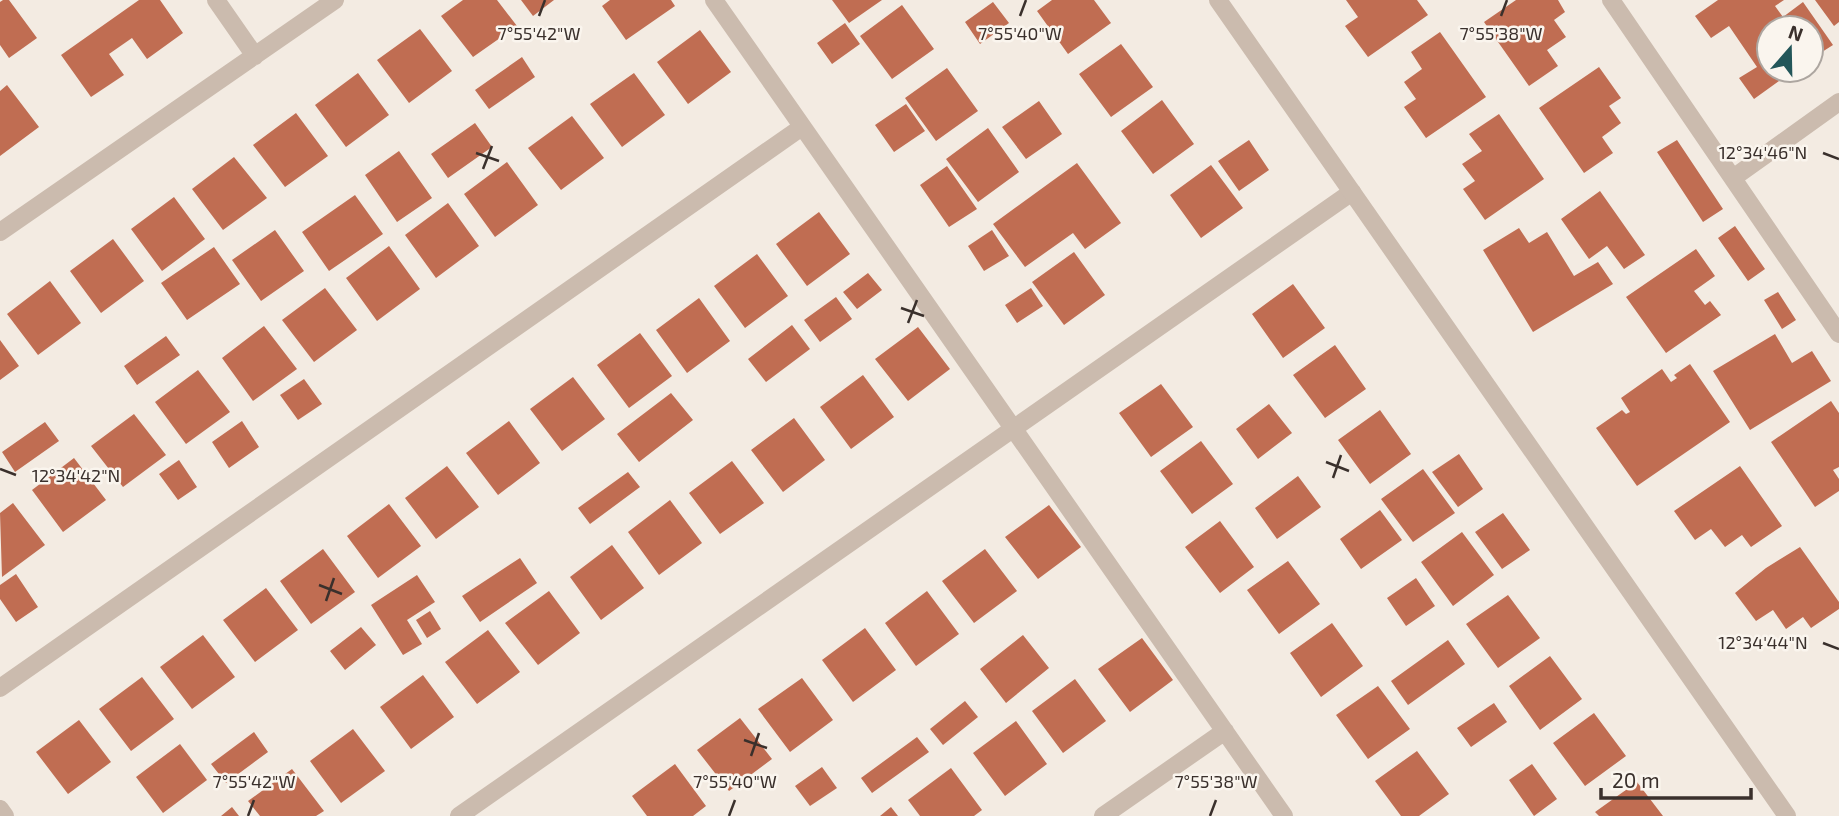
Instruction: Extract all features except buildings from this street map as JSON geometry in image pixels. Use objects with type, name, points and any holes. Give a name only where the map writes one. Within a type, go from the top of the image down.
[{"type":"street","points":[[216,0],[255,55]]},
{"type":"street","points":[[0,232],[335,0]]},
{"type":"street","points":[[713,0],[1284,816]]},
{"type":"street","points":[[1218,0],[1787,816]]},
{"type":"street","points":[[1611,0],[1839,334]]},
{"type":"street","points":[[1734,178],[1839,102]]},
{"type":"street","points":[[0,688],[802,127]]},
{"type":"street","points":[[459,816],[1352,192]]},
{"type":"street","points":[[1103,816],[1225,731]]},
{"type":"street","points":[[0,809],[5,816]]}]
